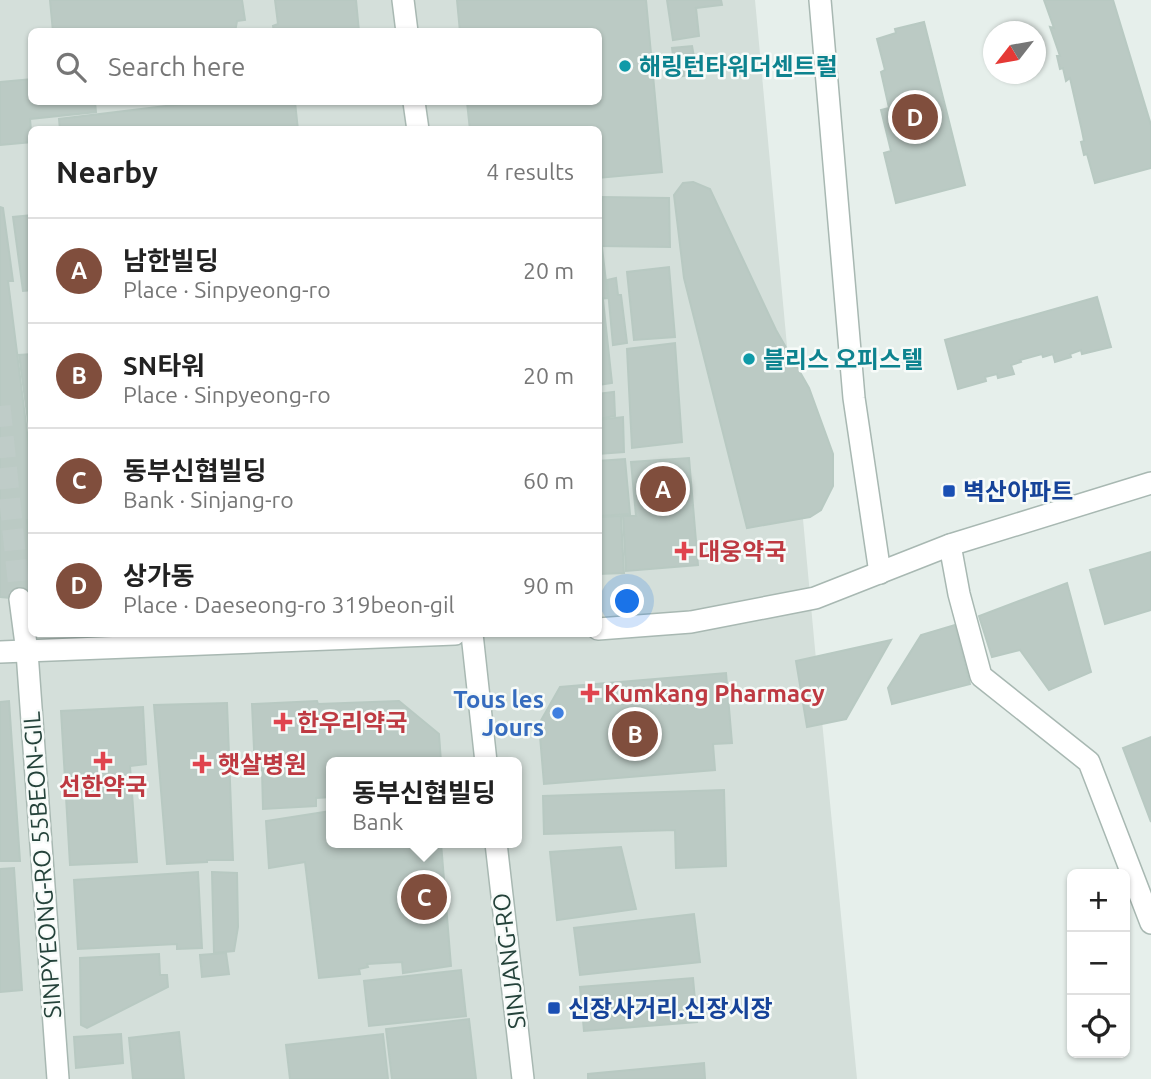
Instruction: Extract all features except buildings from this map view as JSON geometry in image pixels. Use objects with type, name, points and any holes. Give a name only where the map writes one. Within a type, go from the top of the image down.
[{"type":"street","points":[[403,0],[406,28]]},
{"type":"street","points":[[820,0],[854,398],[880,573]]},
{"type":"street","points":[[414,105],[417,126]]},
{"type":"street","points":[[602,629],[691,622],[815,598],[950,545],[1151,483]]},
{"type":"street","points":[[950,545],[959,594],[981,676],[1089,762],[1151,923]]},
{"type":"street","name":"SINPYEONG-RO 55BEON-GIL","points":[[20,599],[27,652],[58,1079]]},
{"type":"street","points":[[0,652],[383,637]]},
{"type":"street","points":[[472,637],[485,757]]},
{"type":"street","name":"SINJANG-RO","points":[[496,848],[523,1079]]},
{"type":"shaded area","points":[[0,0],[755,0],[857,1079],[0,1079]]},
{"type":"tunnel","points":[[0,406],[20,599]]},
{"type":"place","name":"해링턴타워더센트럴","points":[[625,66]]},
{"type":"place","name":"상가동","points":[[915,117]]},
{"type":"place","name":"블리스 오피스텔","points":[[749,359]]},
{"type":"place","name":"남한빌딩","points":[[663,489]]},
{"type":"place","name":"벽산아파트","points":[[949,491]]},
{"type":"place","name":"대웅약국","points":[[684,551]]},
{"type":"place","name":"Kumkang Pharmacy","points":[[590,693]]},
{"type":"place","name":"Tous les Jours","points":[[558,713]]},
{"type":"place","name":"한우리약국","points":[[283,722]]},
{"type":"place","name":"SN타워","points":[[635,734]]},
{"type":"place","name":"선한약국","points":[[103,761]]},
{"type":"place","name":"햇살병원","points":[[202,764]]},
{"type":"place","name":"동부신협빌딩","points":[[424,897]]},
{"type":"place","name":"신장사거리.신장시장","points":[[554,1008]]}]
